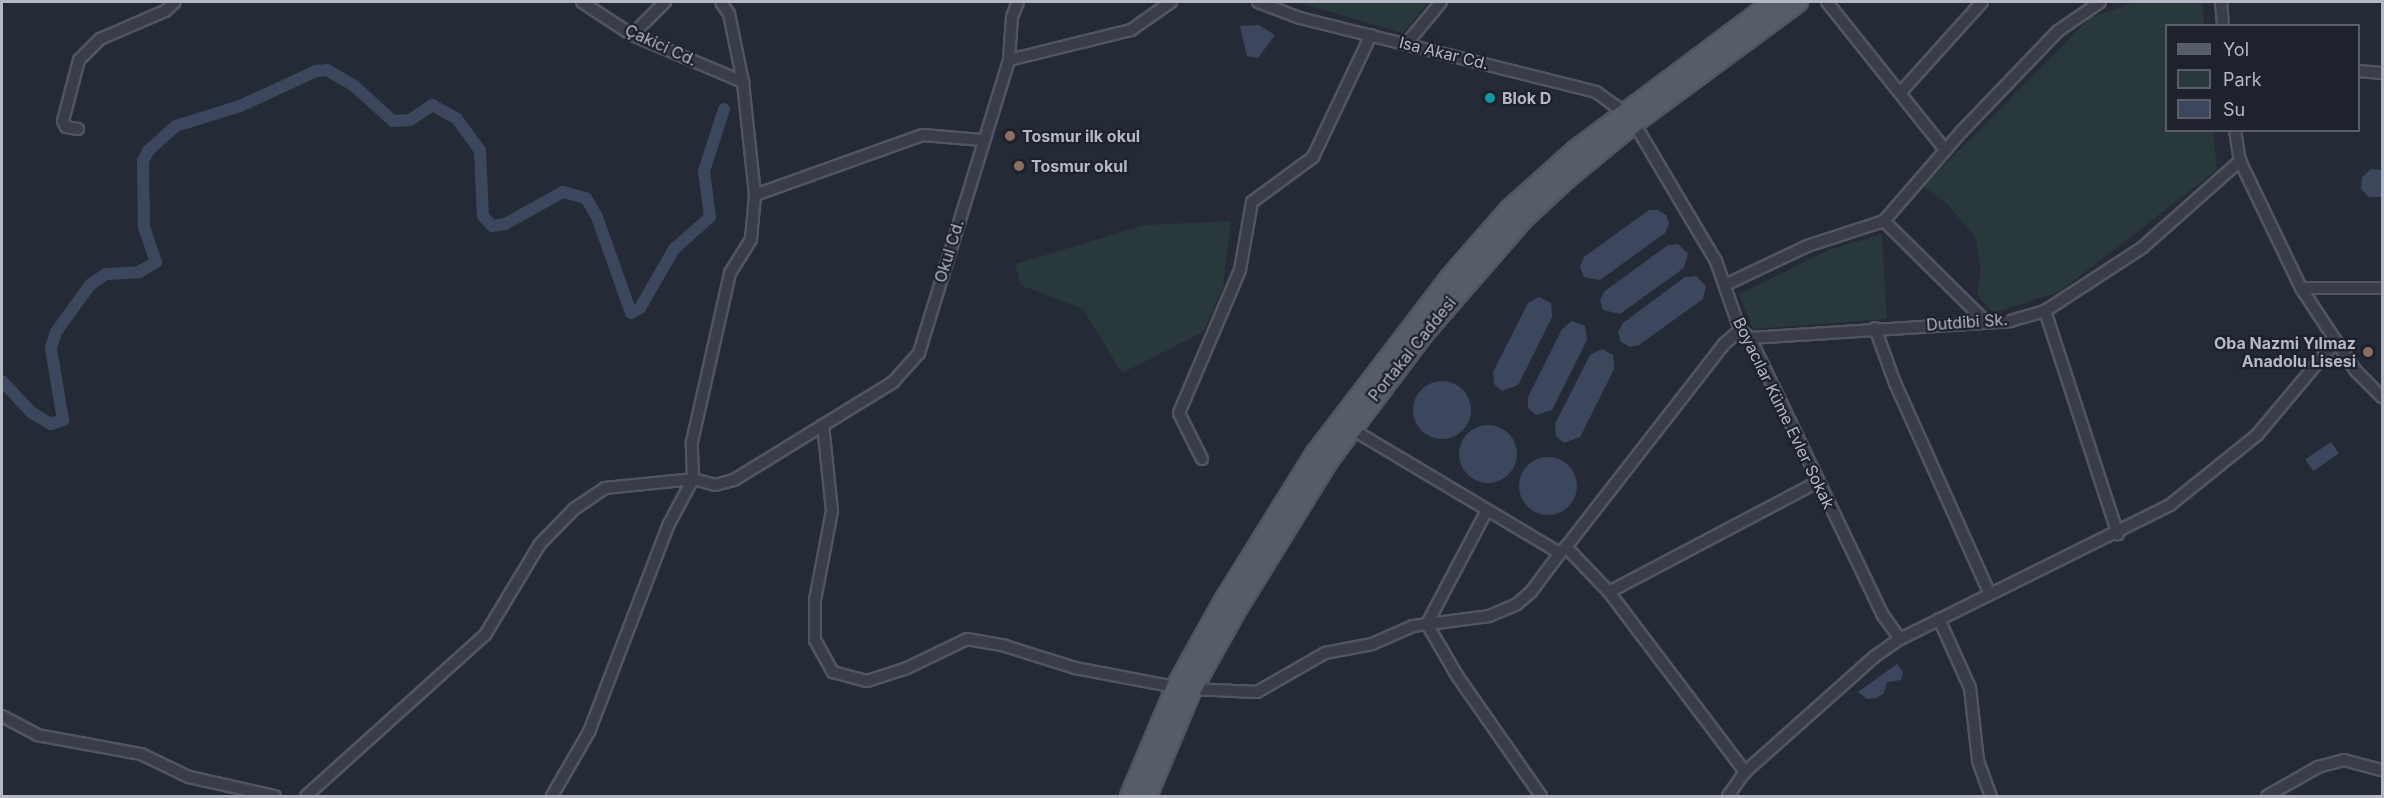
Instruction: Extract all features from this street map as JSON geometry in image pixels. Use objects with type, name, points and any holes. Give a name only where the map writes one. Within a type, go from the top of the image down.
[{"type":"main road","name":"Portakal Caddesi","points":[[1147,796],[1184,688],[1238,607],[1350,428],[1424,333],[1523,219],[1630,118],[1774,2]]},
{"type":"main road","name":"Portakal Caddesi","points":[[1130,796],[1184,688],[1316,453],[1398,342],[1509,210],[1576,150],[1630,118],[1798,2]]},
{"type":"street","points":[[78,129],[66,127],[63,121],[79,60],[100,39],[165,10],[175,2]]},
{"type":"street","name":"Çakici Cd.","points":[[582,2],[632,35],[743,82]]},
{"type":"street","points":[[632,35],[665,2]]},
{"type":"street","name":"Okul Cd.","points":[[306,796],[485,634],[540,544],[573,509],[605,488],[693,479],[715,486],[734,480],[893,382],[919,353],[982,141],[1009,60],[1012,17],[1018,2]]},
{"type":"street","points":[[1009,60],[1131,30],[1171,2]]},
{"type":"street","name":"Isa Akar Cd.","points":[[1258,2],[1300,18],[1596,92],[1630,118]]},
{"type":"street","points":[[1407,43],[1442,2]]},
{"type":"street","points":[[1827,2],[1945,150]]},
{"type":"street","points":[[1901,93],[1982,2]]},
{"type":"street","points":[[1725,285],[1807,246],[1884,221],[1945,150],[2082,6],[2100,2]]},
{"type":"street","points":[[2221,2],[2223,24]]},
{"type":"street","points":[[552,796],[589,732],[669,524],[693,479],[692,442],[730,273],[751,239],[755,195],[743,82],[725,4]]},
{"type":"street","points":[[1202,459],[1179,413],[1240,270],[1252,202],[1313,157],[1371,35]]},
{"type":"street","points":[[2360,72],[2382,73]]},
{"type":"street","name":"Boyacılar Küme Evler Sokak","points":[[1630,118],[1716,261],[1740,330],[1750,338],[1882,614],[1900,639]]},
{"type":"street","points":[[2235,132],[2240,161],[2301,288],[2356,370],[2382,397]]},
{"type":"street","points":[[755,195],[923,135],[982,141]]},
{"type":"street","name":"Dutdibi Sk.","points":[[1750,338],[1875,328],[2010,321],[2045,311],[2143,247],[2240,161]]},
{"type":"street","points":[[1884,221],[1986,322]]},
{"type":"street","points":[[2301,288],[2382,288]]},
{"type":"street","points":[[2045,311],[2118,534]]},
{"type":"street","points":[[1875,328],[1895,383],[1990,594]]},
{"type":"street","points":[[823,425],[832,511],[815,600],[814,640],[833,672],[867,681],[905,669],[967,639],[1005,646],[1075,668],[1184,688],[1257,692],[1325,653],[1372,644],[1427,624],[1489,616],[1517,604],[1563,550],[1724,344],[1740,330]]},
{"type":"street","points":[[1728,796],[1745,772],[1874,657],[1900,639],[2118,534],[2170,505],[2257,435],[2336,341]]},
{"type":"street","points":[[1350,428],[1442,479],[1486,512],[1563,550],[1609,592],[1745,772]]},
{"type":"street","points":[[1609,592],[1818,482]]},
{"type":"street","points":[[1427,624],[1486,512]]},
{"type":"street","points":[[1939,619],[1970,688],[1978,761],[1991,796]]},
{"type":"street","points":[[1427,624],[1458,677],[1541,796]]},
{"type":"street","points":[[2,716],[37,735],[141,754],[189,777],[275,796]]},
{"type":"street","points":[[2267,796],[2318,767],[2344,760],[2382,770]]},
{"type":"green space","points":[[1296,2],[1429,2],[1403,33]]},
{"type":"green space","points":[[2135,2],[2202,2],[2204,24],[2165,24],[2165,132],[2213,132],[2217,170],[2059,292],[1993,313],[1977,294],[1981,272],[1976,238],[1948,205],[1924,186],[2091,17]]},
{"type":"green space","points":[[1231,221],[1223,287],[1203,332],[1122,373],[1083,309],[1020,285],[1016,264],[1145,225]]},
{"type":"green space","points":[[1882,234],[1887,319],[1753,329],[1739,294],[1831,249]]},
{"type":"water","points":[[1259,25],[1275,35],[1258,58],[1247,56],[1240,26]]},
{"type":"water","points":[[2371,169],[2382,170],[2382,197],[2369,197],[2361,189],[2362,177]]},
{"type":"water","points":[[1649,210],[1658,210],[1666,215],[1669,224],[1665,233],[1600,280],[1584,277],[1580,267],[1584,257]]},
{"type":"water","points":[[1678,244],[1688,254],[1684,268],[1620,314],[1603,310],[1600,300],[1605,291],[1668,245]]},
{"type":"water","points":[[1696,276],[1706,286],[1703,299],[1639,345],[1630,347],[1621,342],[1618,332],[1623,323],[1685,277]]},
{"type":"water","points":[[1539,297],[1551,303],[1552,317],[1518,385],[1502,391],[1494,384],[1493,372],[1528,303]]},
{"type":"water","points":[[1572,321],[1585,326],[1587,340],[1552,410],[1536,415],[1528,408],[1528,397],[1562,329]]},
{"type":"water","points":[[1602,349],[1613,355],[1614,369],[1580,437],[1564,443],[1556,436],[1555,424],[1590,355]]},
{"type":"water","points":[[1436,381],[1448,381],[1463,389],[1471,404],[1471,416],[1463,431],[1448,439],[1436,439],[1421,431],[1413,416],[1413,404],[1421,389]]},
{"type":"water","points":[[1482,425],[1494,425],[1509,433],[1517,448],[1517,460],[1509,475],[1494,483],[1482,483],[1467,475],[1459,460],[1459,448],[1467,433]]},
{"type":"water","points":[[2331,442],[2339,454],[2313,471],[2305,459]]},
{"type":"water","points":[[1542,457],[1554,457],[1569,465],[1577,480],[1577,492],[1569,507],[1554,515],[1542,515],[1527,507],[1519,492],[1519,480],[1527,465]]},
{"type":"water","points":[[1897,664],[1903,672],[1901,680],[1887,682],[1884,693],[1877,698],[1867,699],[1858,692]]},
{"type":"waterway","points":[[2,381],[32,413],[51,424],[63,420],[51,348],[56,332],[90,285],[106,274],[139,272],[156,262],[144,228],[143,161],[148,151],[176,126],[240,106],[316,71],[327,70],[353,85],[393,121],[410,120],[432,105],[457,119],[480,151],[483,216],[492,226],[505,224],[563,192],[586,198],[597,217],[631,313],[640,308],[674,249],[710,217],[704,171],[724,109]]},
{"type":"place","name":"Blok D","points":[[1490,98]]},
{"type":"place","name":"Tosmur ilk okul","points":[[1010,136]]},
{"type":"place","name":"Tosmur okul","points":[[1019,166]]},
{"type":"place","name":"Oba Nazmi Yılmaz Anadolu Lisesi","points":[[2368,352]]}]
